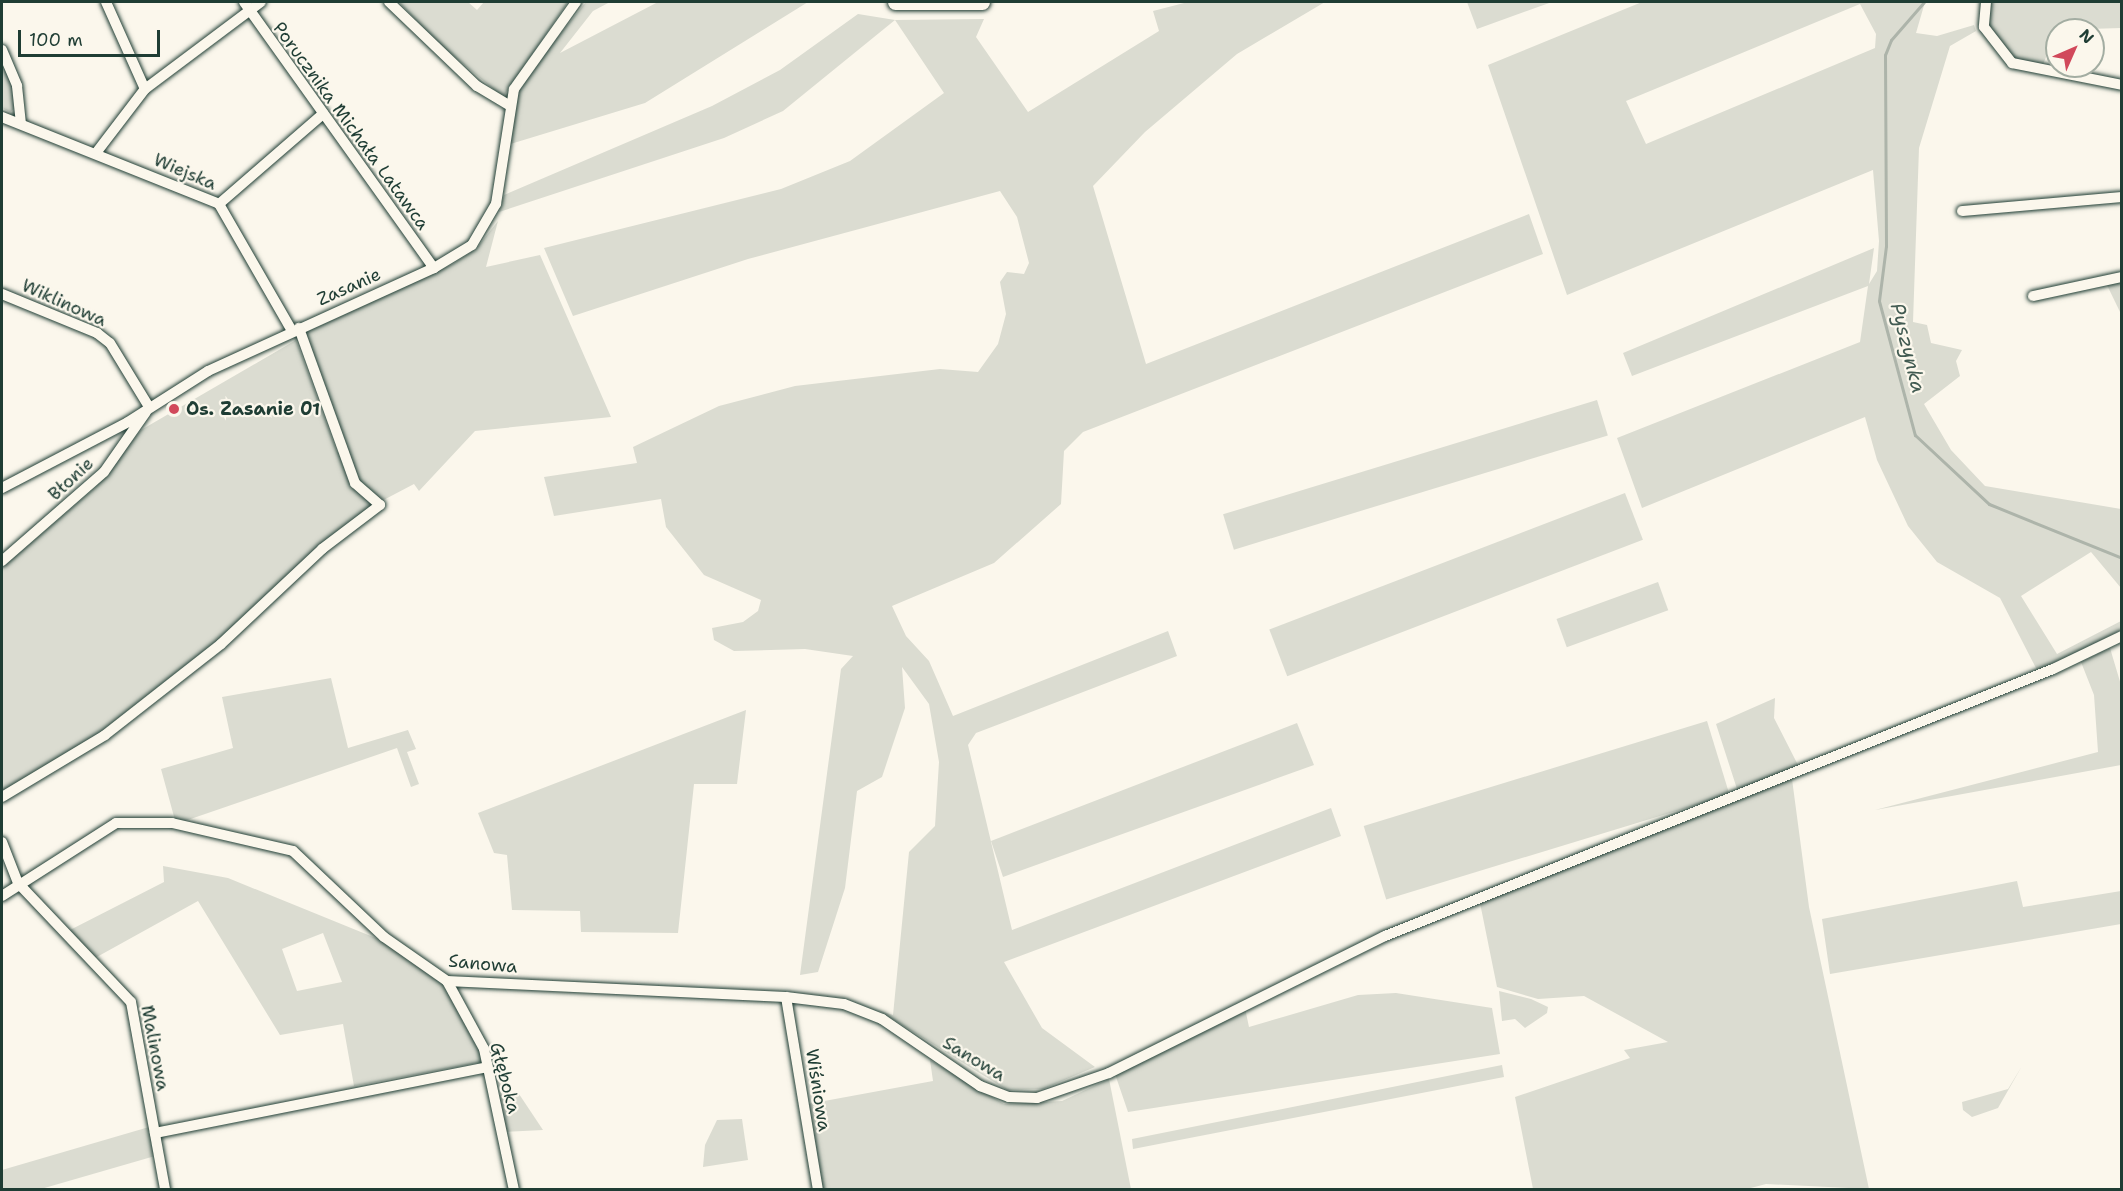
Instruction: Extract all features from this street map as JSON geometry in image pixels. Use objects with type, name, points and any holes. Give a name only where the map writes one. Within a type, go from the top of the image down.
[{"type":"street","points":[[106,2],[145,88]]},
{"type":"street","points":[[96,153],[145,88],[246,6],[261,2]]},
{"type":"street","points":[[389,2],[443,57],[509,105]]},
{"type":"street","name":"Zasanie","points":[[2,488],[295,329],[434,268],[472,245],[493,215],[509,105],[523,73],[576,2]]},
{"type":"street","points":[[895,2],[982,2]]},
{"type":"street","points":[[1986,2],[1984,27],[2012,63],[2121,85]]},
{"type":"street","name":"Porucznika Michała Latawca","points":[[246,6],[434,268]]},
{"type":"street","points":[[2,50],[18,86],[21,123]]},
{"type":"street","points":[[219,204],[323,114]]},
{"type":"street","name":"Wiejska","points":[[2,117],[219,204],[295,329],[355,483],[380,506],[322,549],[220,644],[105,735],[2,797]]},
{"type":"street","points":[[1962,211],[2121,197]]},
{"type":"street","points":[[2033,296],[2121,277]]},
{"type":"street","name":"Wiklinowa","points":[[2,294],[97,333],[110,343],[149,407]]},
{"type":"street","name":"Błonie","points":[[2,561],[104,472],[149,407]]},
{"type":"street","name":"Sanowa","points":[[2,897],[18,883],[105,829],[131,820],[172,823],[276,845],[309,861],[384,937],[447,981],[786,996],[861,1010],[980,1086],[1009,1097],[1070,1091],[1381,938],[2042,674],[2121,636]]},
{"type":"street","points":[[2,842],[18,883]]},
{"type":"street","name":"Malinowa","points":[[18,883],[131,1002],[165,1190]]},
{"type":"street","name":"Głęboka","points":[[447,981],[484,1049],[514,1190]]},
{"type":"street","name":"Wiśniowa","points":[[786,996],[818,1190]]},
{"type":"street","points":[[155,1133],[488,1067]]},
{"type":"shaded area","points":[[399,2],[468,2],[477,10],[484,2],[568,2],[503,97],[438,43]]},
{"type":"shaded area","points":[[586,2],[610,2],[593,11],[560,53],[658,2],[808,2],[645,103],[507,145],[519,92],[532,69]]},
{"type":"shaded area","points":[[1188,2],[1325,2],[1237,54],[1145,132],[1093,186],[1146,364],[1529,214],[1543,254],[1083,432],[1064,451],[1061,504],[994,563],[892,606],[906,636],[929,661],[953,716],[1168,631],[1177,656],[976,733],[968,745],[1012,930],[1331,808],[1341,836],[1004,962],[1042,1028],[1095,1067],[1043,1089],[1007,1090],[878,1010],[893,1015],[909,852],[935,826],[939,762],[929,704],[902,667],[905,708],[882,777],[857,791],[845,888],[818,972],[800,975],[841,669],[853,656],[805,649],[734,651],[714,640],[712,628],[743,622],[758,611],[761,600],[704,575],[666,527],[661,499],[554,516],[544,477],[637,463],[633,447],[719,406],[795,386],[940,369],[978,372],[998,344],[1006,314],[1000,282],[1007,272],[1024,274],[1029,263],[1017,217],[1000,191],[748,259],[573,316],[544,248],[781,189],[850,161],[944,93],[895,20],[984,19],[976,37],[1028,112],[1159,31],[1153,11]]},
{"type":"shaded area","points":[[1467,2],[1552,2],[1477,29]]},
{"type":"shaded area","points":[[1642,2],[1925,2],[1916,33],[1937,36],[1974,25],[1976,31],[1950,46],[1919,148],[1913,322],[1927,325],[1931,343],[1962,350],[1956,361],[1960,376],[1924,404],[1951,450],[1985,486],[2121,509],[2121,588],[2091,552],[2021,596],[2057,654],[2121,621],[2121,630],[2038,672],[2000,598],[1937,562],[1908,526],[1877,460],[1865,417],[1642,508],[1617,438],[1860,342],[1868,286],[1632,376],[1623,353],[1874,248],[1869,284],[1877,271],[1879,241],[1873,170],[1567,295],[1488,65]],"holes":[[[1860,4],[1876,34],[1875,48],[1646,144],[1626,101]]]},
{"type":"shaded area","points":[[1991,2],[2121,2],[2121,28],[2105,28],[2105,18],[2045,18],[2045,60],[2042,67],[2016,61],[2001,49],[1986,18]]},
{"type":"shaded area","points":[[858,14],[895,20],[783,111],[724,138],[499,212],[504,195],[712,106],[780,70]]},
{"type":"shaded area","points":[[2,57],[18,106],[10,112],[2,108]]},
{"type":"shaded area","points":[[498,221],[486,267],[540,255],[611,417],[475,431],[419,491],[414,484],[374,505],[218,643],[101,734],[2,793],[2,568],[95,488],[141,430],[296,340],[337,452],[346,450],[305,338],[309,331],[453,264],[476,249]]},
{"type":"shaded area","points":[[2121,280],[2121,314],[2106,283]]},
{"type":"shaded area","points":[[1597,400],[1608,435],[1234,550],[1223,514]]},
{"type":"shaded area","points":[[1625,493],[1643,540],[1287,676],[1269,630]]},
{"type":"shaded area","points":[[1658,582],[1668,610],[1567,647],[1557,619]]},
{"type":"shaded area","points":[[2110,648],[2121,685],[2121,765],[1875,810],[2098,752],[2094,695],[2081,662]]},
{"type":"shaded area","points":[[331,678],[348,748],[408,730],[416,749],[407,752],[419,784],[411,787],[397,748],[176,824],[161,769],[233,748],[222,697]]},
{"type":"shaded area","points":[[1775,698],[1774,718],[1799,767],[1738,792],[1716,724]]},
{"type":"shaded area","points":[[746,710],[737,784],[694,784],[678,933],[581,932],[580,911],[512,910],[507,855],[494,853],[478,813]]},
{"type":"shaded area","points":[[1707,721],[1730,795],[1386,900],[1364,826]]},
{"type":"shaded area","points":[[1297,723],[1314,765],[1003,877],[991,841]]},
{"type":"shaded area","points":[[1792,779],[1809,907],[1869,1189],[1766,1184],[1743,1190],[1533,1189],[1515,1097],[1630,1058],[1624,1050],[1668,1042],[1584,996],[1538,999],[1497,987],[1480,903]]},
{"type":"shaded area","points":[[163,866],[228,878],[383,941],[447,988],[480,1047],[482,1062],[354,1086],[343,1024],[280,1035],[198,901],[95,958],[70,930],[164,882]],"holes":[[[323,933],[342,982],[297,991],[282,949]]]},
{"type":"shaded area","points":[[2017,881],[2023,907],[2121,891],[2121,924],[1830,974],[1822,919]]},
{"type":"shaded area","points":[[1499,991],[1531,999],[1548,1007],[1547,1013],[1525,1028],[1515,1019],[1502,1021]]},
{"type":"shaded area","points":[[1396,993],[1492,1008],[1500,1054],[1128,1112],[1115,1074],[1245,1008],[1249,1027],[1358,995]]},
{"type":"shaded area","points":[[930,1060],[1004,1104],[1062,1101],[1109,1079],[1131,1189],[822,1189],[808,1104],[933,1081]]},
{"type":"shaded area","points":[[1502,1065],[1504,1077],[1133,1149],[1132,1139]]},
{"type":"shaded area","points":[[2022,1066],[1998,1108],[1972,1117],[1963,1110],[1962,1102],[2008,1089]]},
{"type":"shaded area","points":[[519,1094],[543,1130],[504,1132],[498,1095]]},
{"type":"shaded area","points":[[742,1119],[748,1160],[703,1167],[705,1145],[717,1120]]},
{"type":"shaded area","points":[[149,1127],[155,1156],[41,1189],[2,1190],[2,1170]]},
{"type":"waterway","name":"Pyszynka","points":[[1924,2],[1891,40],[1885,55],[1886,246],[1879,301],[1915,435],[1989,504],[2122,558]]},
{"type":"place","name":"Os. Zasanie 01","points":[[174,409]]}]
